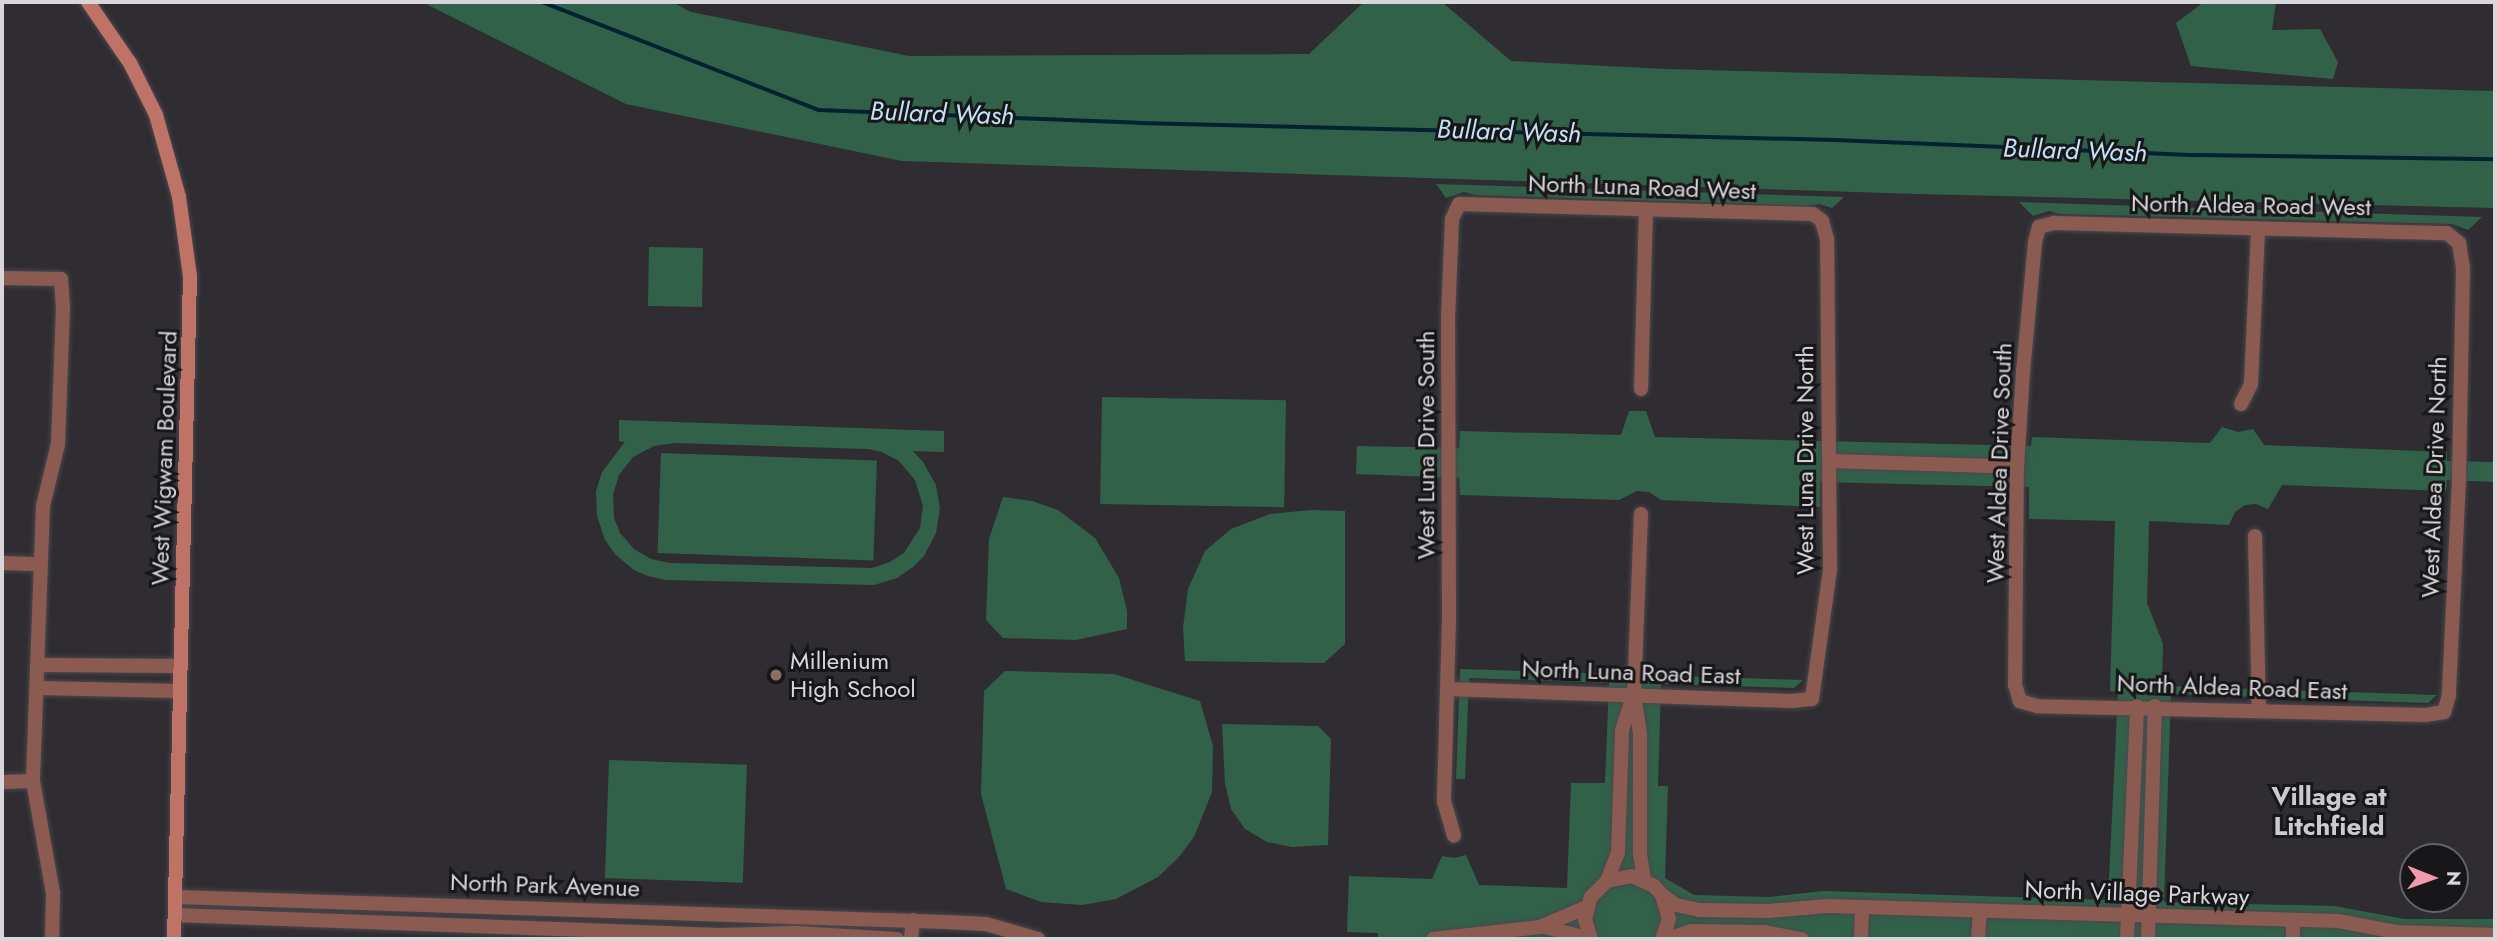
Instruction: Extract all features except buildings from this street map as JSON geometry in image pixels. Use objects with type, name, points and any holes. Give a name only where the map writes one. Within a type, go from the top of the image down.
[{"type":"street","name":"West Wigwam Boulevard","points":[[88,2],[130,63],[156,115],[171,163],[183,222],[191,310],[174,939]]},
{"type":"street","name":"North Luna Road West","points":[[1458,204],[1813,215],[1822,221]]},
{"type":"street","name":"West Luna Drive South","points":[[1454,836],[1444,802],[1448,689],[1448,318],[1452,219],[1458,204]]},
{"type":"street","points":[[1641,389],[1646,210]]},
{"type":"street","name":"West Luna Drive North","points":[[1812,699],[1830,570],[1827,239],[1822,221]]},
{"type":"street","name":"North Aldea Road West","points":[[2039,227],[2054,223],[2447,233],[2459,243]]},
{"type":"street","name":"West Aldea Drive South","points":[[2020,701],[2015,685],[2017,467],[2028,320],[2039,227]]},
{"type":"street","points":[[2241,404],[2250,384],[2258,229]]},
{"type":"street","name":"West Aldea Drive North","points":[[2444,712],[2449,695],[2459,479],[2463,268],[2459,243]]},
{"type":"street","points":[[2,278],[61,279],[63,308],[58,444],[43,506],[33,781],[53,893],[52,939]]},
{"type":"street","points":[[1830,461],[2017,467]]},
{"type":"street","points":[[1607,881],[1632,876],[1644,880],[1640,854],[1640,733],[1634,695],[1641,514]]},
{"type":"street","points":[[2255,536],[2260,647],[2259,710]]},
{"type":"street","points":[[2,563],[40,564]]},
{"type":"street","points":[[38,665],[180,666]]},
{"type":"street","points":[[37,688],[180,691]]},
{"type":"street","name":"North Luna Road East","points":[[1448,689],[1792,701],[1812,699]]},
{"type":"street","points":[[1590,939],[1586,919],[1587,907],[1591,897],[1607,881],[1618,853],[1622,730],[1634,695]]},
{"type":"street","name":"North Aldea Road East","points":[[2020,701],[2037,706],[2155,706],[2427,715],[2444,712]]},
{"type":"street","points":[[2127,939],[2137,706]]},
{"type":"street","points":[[2148,939],[2155,706]]},
{"type":"street","points":[[2,782],[33,781]]},
{"type":"street","name":"North Village Parkway","points":[[1644,880],[1676,905],[1699,910],[1862,908],[2338,921],[2397,932],[2495,935]]},
{"type":"street","points":[[1662,895],[1669,919],[1665,939],[1692,931],[1765,933],[1802,939]]},
{"type":"street","name":"North Park Avenue","points":[[175,897],[913,920],[986,924],[1038,939]]},
{"type":"street","points":[[1540,927],[1587,907]]},
{"type":"street","points":[[577,934],[578,908]]},
{"type":"street","points":[[1861,939],[1862,908]]},
{"type":"street","points":[[1978,939],[1980,911]]},
{"type":"street","name":"North Park Avenue","points":[[174,915],[577,934],[796,933],[897,939]]},
{"type":"street","points":[[911,939],[913,920]]},
{"type":"street","points":[[2293,920],[2293,939]]},
{"type":"street","points":[[1433,939],[1540,927],[1570,932],[1590,939]]},
{"type":"green space","points":[[422,2],[672,2],[691,12],[909,56],[1309,54],[1364,2],[1442,2],[1511,61],[1666,69],[2495,91],[2495,208],[1917,194],[902,161],[626,104]]},
{"type":"green space","points":[[2204,2],[2276,2],[2272,30],[2320,29],[2338,62],[2333,79],[2191,66],[2176,23]]},
{"type":"green space","points":[[1436,184],[1844,197],[1832,208],[1819,204],[1807,206],[1475,195],[1464,192],[1446,198]]},
{"type":"green space","points":[[2019,202],[2482,217],[2468,230],[2452,224],[2060,214],[2049,211],[2033,216]]},
{"type":"green space","points":[[649,247],[703,248],[702,307],[648,306]]},
{"type":"green space","points":[[1102,397],[1286,400],[1284,507],[1100,504]]},
{"type":"green space","points":[[1629,411],[1646,411],[1655,437],[2031,446],[2032,437],[2210,443],[2222,427],[2238,432],[2253,429],[2264,445],[2447,452],[2447,461],[2495,462],[2495,482],[2447,480],[2446,491],[2282,485],[2268,509],[2256,504],[2245,505],[2235,512],[2229,525],[2149,521],[2147,603],[2163,644],[2162,686],[2437,695],[2428,703],[2171,694],[2164,902],[2334,906],[2405,919],[2495,919],[2495,939],[1378,939],[1378,933],[1347,932],[1349,876],[1432,879],[1442,856],[1454,858],[1466,855],[1479,885],[1567,888],[1571,783],[1605,783],[1609,683],[1469,678],[1465,779],[1456,779],[1460,669],[1803,680],[1794,688],[1661,684],[1658,786],[1668,786],[1665,878],[1694,895],[1769,897],[1824,891],[2108,900],[2118,692],[2110,691],[2115,521],[2029,519],[2029,487],[1820,482],[1820,507],[1661,500],[1649,492],[1637,491],[1619,500],[1460,495],[1459,478],[1356,474],[1357,446],[1459,448],[1460,431],[1621,435]]},
{"type":"green space","points":[[619,420],[944,431],[944,452],[913,451],[923,462],[936,485],[940,508],[936,533],[924,556],[913,567],[897,578],[874,585],[666,580],[648,576],[634,570],[616,555],[605,540],[597,516],[596,491],[602,472],[625,442],[619,441]],"holes":[[[674,443],[868,449],[882,452],[899,461],[915,480],[923,506],[920,528],[904,553],[890,562],[872,568],[670,563],[651,559],[634,549],[620,533],[614,518],[613,494],[619,475],[633,457],[654,446]]]},
{"type":"green space","points":[[661,453],[877,461],[873,560],[658,553]]},
{"type":"green space","points":[[1003,497],[1032,501],[1058,510],[1095,538],[1119,578],[1127,611],[1127,629],[1076,640],[1003,638],[986,620],[989,539]]},
{"type":"green space","points":[[1311,510],[1345,511],[1345,644],[1324,663],[1185,661],[1183,628],[1188,589],[1205,551],[1231,529],[1270,514]]},
{"type":"green space","points":[[1005,671],[1114,674],[1200,701],[1213,746],[1212,792],[1194,837],[1178,858],[1158,877],[1116,899],[1082,905],[1041,902],[1006,889],[981,794],[984,691]]},
{"type":"green space","points":[[1222,724],[1318,726],[1331,739],[1328,845],[1292,847],[1267,842],[1245,829],[1231,809],[1225,783]]},
{"type":"green space","points":[[609,760],[747,765],[743,883],[605,878]]},
{"type":"waterway","name":"Bullard Wash","points":[[542,2],[819,110],[1139,123],[1835,140],[2196,155],[2495,159]]},
{"type":"place","name":"Millenium High School","points":[[776,675]]},
{"type":"district","name":"Village at Litchfield","points":[[2329,812]]}]
